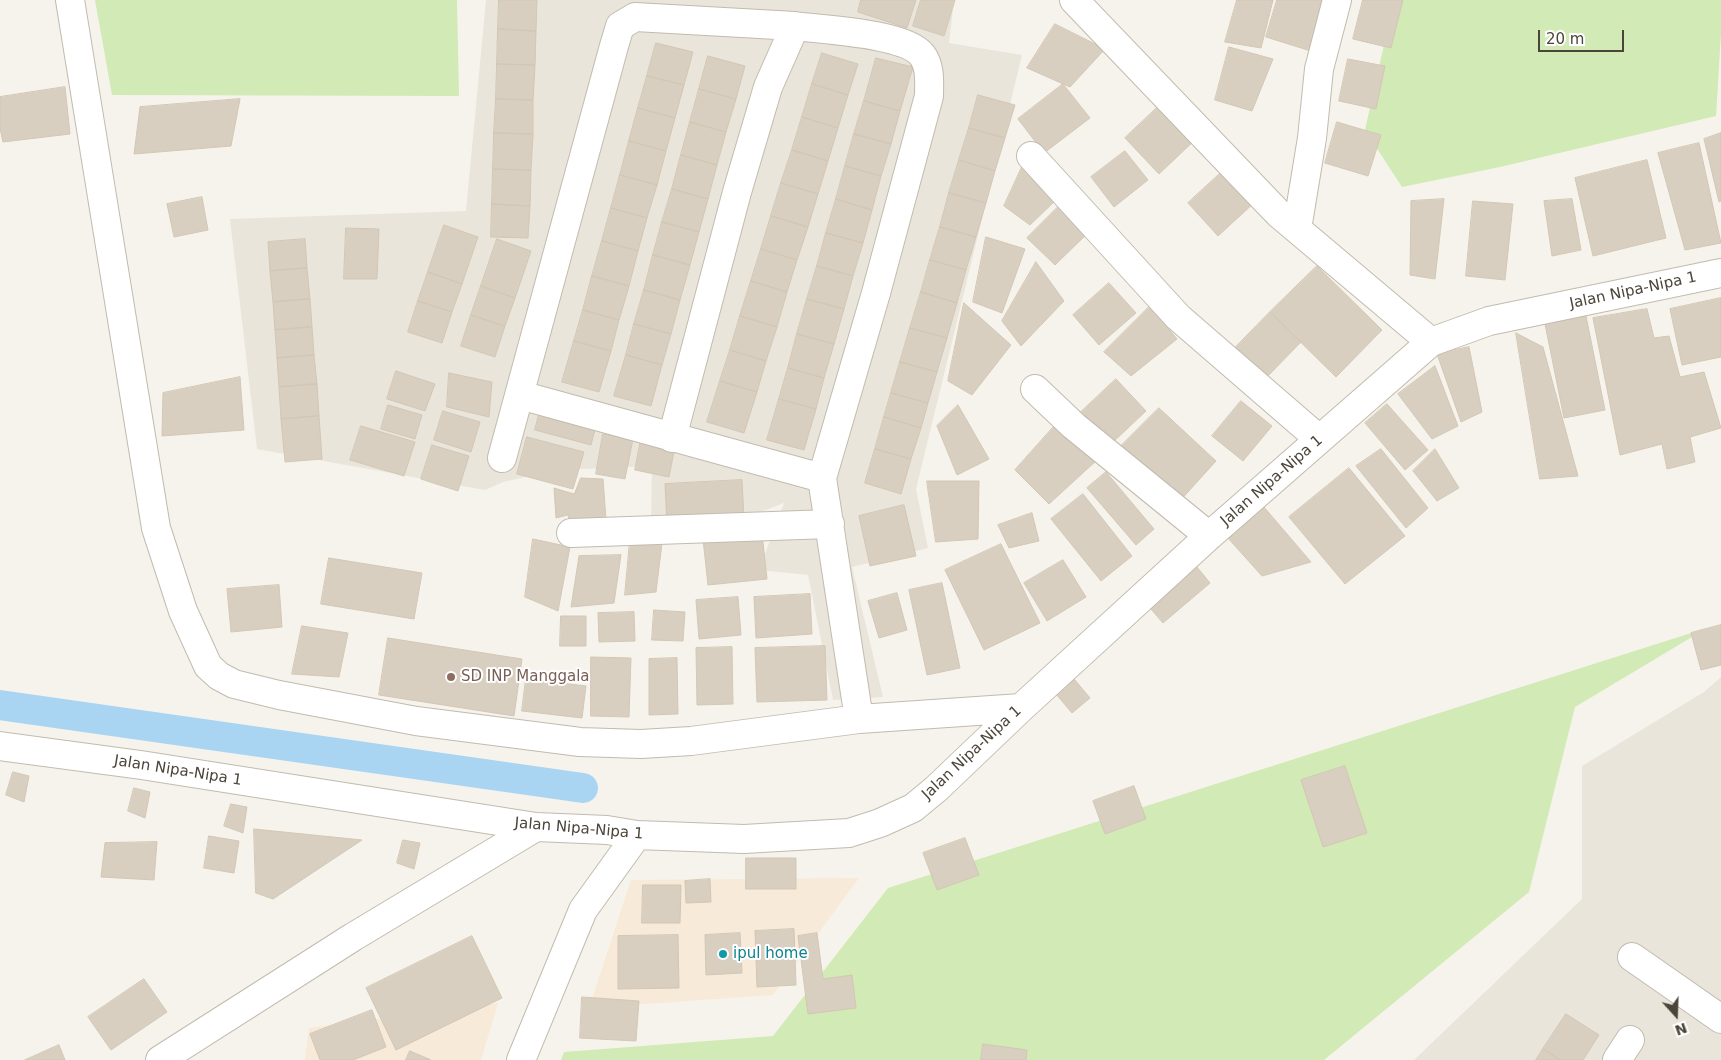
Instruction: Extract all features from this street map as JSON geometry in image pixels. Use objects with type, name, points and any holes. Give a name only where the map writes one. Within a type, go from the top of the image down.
[{"type":"street","points":[[70,0],[156,528],[183,611],[208,666],[219,676],[234,684],[279,695],[416,721],[580,742],[641,744],[691,741],[859,719],[1021,708]]},
{"type":"street","points":[[1074,0],[1279,214],[1431,342]]},
{"type":"street","points":[[1297,229],[1312,138],[1319,68],[1337,0]]},
{"type":"street","points":[[502,458],[620,26],[635,16],[795,26],[888,38],[913,48],[921,54],[926,62],[929,73],[929,96],[876,293],[822,478],[859,719]]},
{"type":"street","points":[[672,438],[737,192],[768,87],[795,26]]},
{"type":"street","points":[[1031,156],[1178,317],[1319,440]]},
{"type":"street","name":"Jalan Nipa-Nipa 1","points":[[0,746],[141,765],[536,827],[607,830],[637,835],[744,839],[849,832],[880,823],[913,808],[936,790],[1021,708],[1209,536],[1431,342],[1489,320],[1721,273]]},
{"type":"street","points":[[1035,389],[1074,426],[1209,536]]},
{"type":"street","points":[[520,395],[822,478]]},
{"type":"street","points":[[571,533],[830,524]]},
{"type":"street","points":[[160,1060],[353,937],[536,827]]},
{"type":"street","points":[[521,1060],[583,910],[637,835]]},
{"type":"street","points":[[1632,957],[1721,1019]]},
{"type":"shaded area","points":[[486,0],[954,0],[949,43],[1022,55],[916,489],[928,548],[852,567],[883,697],[833,700],[808,575],[759,570],[784,503],[755,514],[651,522],[652,466],[557,470],[503,482],[485,490],[257,449],[230,219],[466,211]]},
{"type":"shaded area","points":[[1721,677],[1721,1060],[1414,1060],[1582,899],[1582,766],[1704,692]]},
{"type":"shaded area","points":[[859,878],[773,995],[589,1008],[631,880]]},
{"type":"shaded area","points":[[498,1003],[481,1060],[305,1060],[309,1028]]},
{"type":"green space","points":[[95,0],[457,0],[459,96],[112,95]]},
{"type":"green space","points":[[1394,0],[1721,0],[1716,116],[1500,167],[1402,187],[1365,130]]},
{"type":"green space","points":[[1707,628],[1575,707],[1529,892],[1324,1060],[561,1060],[564,1052],[773,1036],[888,888]]},
{"type":"building","points":[[499,0],[537,0],[536,31],[498,29]]},
{"type":"building","points":[[861,0],[916,0],[907,28],[858,12]]},
{"type":"building","points":[[921,0],[955,0],[944,36],[913,26]]},
{"type":"building","points":[[1237,0],[1273,0],[1261,48],[1225,42]]},
{"type":"building","points":[[1277,0],[1330,0],[1314,52],[1266,37]]},
{"type":"building","points":[[1363,0],[1403,0],[1391,48],[1353,39]]},
{"type":"building","points":[[1055,24],[1105,49],[1070,87],[1027,68]]},
{"type":"building","points":[[498,29],[536,31],[535,65],[497,64]]},
{"type":"building","points":[[656,43],[693,52],[684,85],[647,76]]},
{"type":"building","points":[[1229,47],[1273,59],[1252,111],[1215,100]]},
{"type":"building","points":[[822,53],[858,64],[848,95],[812,84]]},
{"type":"building","points":[[708,56],[745,66],[736,99],[699,89]]},
{"type":"building","points":[[876,58],[913,67],[900,111],[864,101]]},
{"type":"building","points":[[1348,59],[1385,66],[1376,109],[1339,101]]},
{"type":"building","points":[[497,64],[535,65],[533,100],[496,99]]},
{"type":"building","points":[[647,76],[684,85],[675,118],[638,108]]},
{"type":"building","points":[[812,84],[848,95],[838,128],[802,117]]},
{"type":"building","points":[[1063,84],[1090,118],[1044,153],[1018,119]]},
{"type":"building","points":[[65,87],[70,134],[3,142],[0,128],[0,97]]},
{"type":"building","points":[[699,89],[736,99],[726,132],[690,122]]},
{"type":"building","points":[[978,95],[1015,105],[1005,138],[969,128]]},
{"type":"building","points":[[240,99],[231,146],[134,154],[140,107]]},
{"type":"building","points":[[496,99],[533,100],[533,134],[494,133]]},
{"type":"building","points":[[864,101],[900,111],[891,144],[854,134]]},
{"type":"building","points":[[1162,103],[1196,139],[1159,174],[1125,138]]},
{"type":"building","points":[[638,108],[675,118],[666,151],[629,141]]},
{"type":"building","points":[[802,117],[838,128],[828,161],[792,150]]},
{"type":"building","points":[[690,122],[726,132],[717,165],[681,155]]},
{"type":"building","points":[[1337,122],[1381,135],[1368,176],[1325,163]]},
{"type":"building","points":[[969,128],[1005,138],[995,171],[959,160]]},
{"type":"building","points":[[494,133],[533,134],[531,170],[493,169]]},
{"type":"building","points":[[1721,133],[1721,201],[1719,202],[1704,139]]},
{"type":"building","points":[[854,134],[891,144],[881,176],[845,166]]},
{"type":"building","points":[[629,141],[666,151],[657,185],[620,175]]},
{"type":"building","points":[[1699,143],[1721,243],[1685,250],[1658,153]]},
{"type":"building","points":[[792,150],[828,161],[818,194],[781,183]]},
{"type":"building","points":[[1125,151],[1148,180],[1114,207],[1091,177]]},
{"type":"building","points":[[681,155],[717,165],[708,199],[672,189]]},
{"type":"building","points":[[959,160],[995,171],[986,203],[949,193]]},
{"type":"building","points":[[1647,160],[1666,238],[1593,256],[1575,178]]},
{"type":"building","points":[[845,166],[881,176],[872,210],[836,199]]},
{"type":"building","points":[[1022,167],[1058,198],[1030,225],[1004,206]]},
{"type":"building","points":[[493,169],[531,170],[530,206],[492,204]]},
{"type":"building","points":[[1225,169],[1255,202],[1218,236],[1188,203]]},
{"type":"building","points":[[620,175],[657,185],[647,218],[611,208]]},
{"type":"building","points":[[781,183],[818,194],[808,227],[771,216]]},
{"type":"building","points":[[672,189],[708,199],[699,232],[662,222]]},
{"type":"building","points":[[949,193],[986,203],[976,237],[940,227]]},
{"type":"building","points":[[202,197],[208,230],[174,237],[167,204]]},
{"type":"building","points":[[836,199],[872,210],[863,243],[826,233]]},
{"type":"building","points":[[1444,199],[1435,279],[1410,275],[1411,201]]},
{"type":"building","points":[[1572,199],[1581,250],[1552,256],[1544,201]]},
{"type":"building","points":[[1473,201],[1513,204],[1505,280],[1466,276]]},
{"type":"building","points":[[1062,203],[1090,231],[1055,265],[1027,238]]},
{"type":"building","points":[[492,204],[530,206],[528,238],[491,237]]},
{"type":"building","points":[[611,208],[647,218],[638,251],[602,241]]},
{"type":"building","points":[[771,216],[808,227],[797,260],[761,249]]},
{"type":"building","points":[[662,222],[699,232],[690,265],[653,255]]},
{"type":"building","points":[[444,225],[478,237],[462,284],[428,272]]},
{"type":"building","points":[[940,227],[976,237],[966,270],[930,260]]},
{"type":"building","points":[[346,228],[379,229],[377,279],[344,279]]},
{"type":"building","points":[[826,233],[863,243],[853,276],[817,266]]},
{"type":"building","points":[[986,237],[1025,249],[1002,313],[973,302]]},
{"type":"building","points":[[305,239],[307,268],[270,271],[268,242]]},
{"type":"building","points":[[497,239],[531,251],[515,298],[481,286]]},
{"type":"building","points":[[602,241],[638,251],[629,286],[592,276]]},
{"type":"building","points":[[761,249],[797,260],[787,292],[751,281]]},
{"type":"building","points":[[653,255],[690,265],[680,300],[644,290]]},
{"type":"building","points":[[930,260],[966,270],[957,303],[921,292]]},
{"type":"building","points":[[1036,262],[1064,301],[1021,346],[1002,321]]},
{"type":"building","points":[[817,266],[853,276],[844,309],[807,299]]},
{"type":"building","points":[[1317,266],[1382,330],[1336,377],[1270,312]]},
{"type":"building","points":[[307,268],[310,299],[273,302],[270,271]]},
{"type":"building","points":[[428,272],[462,284],[452,312],[418,301]]},
{"type":"building","points":[[592,276],[629,286],[619,320],[583,310]]},
{"type":"building","points":[[751,281],[787,292],[777,327],[740,316]]},
{"type":"building","points":[[1109,283],[1136,313],[1099,345],[1073,315]]},
{"type":"building","points":[[481,286],[515,298],[505,326],[471,315]]},
{"type":"building","points":[[644,290],[680,300],[671,334],[634,324]]},
{"type":"building","points":[[921,292],[957,303],[947,338],[910,328]]},
{"type":"building","points":[[1721,298],[1721,357],[1682,365],[1670,309]]},
{"type":"building","points":[[310,299],[312,327],[275,330],[273,302]]},
{"type":"building","points":[[807,299],[844,309],[834,344],[797,334]]},
{"type":"building","points":[[418,301],[452,312],[442,343],[408,332]]},
{"type":"building","points":[[964,303],[1011,345],[972,395],[948,381]]},
{"type":"building","points":[[1150,306],[1177,339],[1131,376],[1104,352]]},
{"type":"building","points":[[1647,309],[1654,338],[1669,336],[1680,377],[1704,372],[1721,428],[1690,437],[1695,462],[1667,469],[1662,444],[1620,455],[1593,318]]},
{"type":"building","points":[[583,310],[619,320],[611,351],[574,341]]},
{"type":"building","points":[[1270,312],[1301,342],[1262,382],[1231,352]]},
{"type":"building","points":[[471,315],[505,326],[495,357],[461,346]]},
{"type":"building","points":[[740,316],[777,327],[766,361],[730,350]]},
{"type":"building","points":[[1586,316],[1605,410],[1564,418],[1545,324]]},
{"type":"building","points":[[634,324],[671,334],[662,365],[626,355]]},
{"type":"building","points":[[312,327],[314,355],[277,358],[275,330]]},
{"type":"building","points":[[910,328],[947,338],[937,372],[900,362]]},
{"type":"building","points":[[1516,333],[1543,347],[1578,476],[1540,479]]},
{"type":"building","points":[[797,334],[834,344],[824,378],[788,368]]},
{"type":"building","points":[[574,341],[611,351],[599,392],[562,382]]},
{"type":"building","points":[[1469,347],[1482,412],[1461,422],[1437,354]]},
{"type":"building","points":[[730,350],[766,361],[757,392],[720,381]]},
{"type":"building","points":[[314,355],[317,384],[279,387],[277,358]]},
{"type":"building","points":[[626,355],[662,365],[651,406],[614,396]]},
{"type":"building","points":[[900,362],[937,372],[928,403],[891,393]]},
{"type":"building","points":[[1435,366],[1458,426],[1432,439],[1398,394]]},
{"type":"building","points":[[788,368],[824,378],[816,409],[779,399]]},
{"type":"building","points":[[396,371],[435,384],[425,411],[387,399]]},
{"type":"building","points":[[449,373],[492,382],[489,417],[447,407]]},
{"type":"building","points":[[240,377],[244,430],[162,436],[163,393]]},
{"type":"building","points":[[1116,379],[1146,411],[1111,444],[1080,413]]},
{"type":"building","points":[[720,381],[757,392],[744,433],[707,422]]},
{"type":"building","points":[[317,384],[319,416],[281,419],[279,387]]},
{"type":"building","points":[[891,393],[928,403],[921,428],[884,417]]},
{"type":"building","points":[[779,399],[816,409],[804,450],[767,440]]},
{"type":"building","points":[[1241,401],[1272,426],[1243,461],[1212,436]]},
{"type":"building","points":[[1387,404],[1428,450],[1405,470],[1365,423]]},
{"type":"building","points":[[388,405],[422,415],[415,439],[381,429]]},
{"type":"building","points":[[958,405],[989,459],[957,475],[937,426]]},
{"type":"building","points":[[541,407],[597,422],[591,445],[535,430]]},
{"type":"building","points":[[1159,408],[1216,461],[1178,503],[1118,449]]},
{"type":"building","points":[[443,411],[480,422],[471,452],[434,440]]},
{"type":"building","points":[[319,416],[322,459],[285,462],[281,419]]},
{"type":"building","points":[[884,417],[921,428],[911,459],[875,449]]},
{"type":"building","points":[[1058,422],[1097,460],[1049,504],[1015,470]]},
{"type":"building","points":[[361,426],[415,442],[404,476],[350,460]]},
{"type":"building","points":[[603,434],[633,439],[625,479],[596,474]]},
{"type":"building","points":[[527,437],[584,452],[573,489],[517,474]]},
{"type":"building","points":[[641,440],[675,446],[669,477],[635,470]]},
{"type":"building","points":[[432,445],[469,456],[458,491],[421,479]]},
{"type":"building","points":[[875,449],[911,459],[901,494],[865,483]]},
{"type":"building","points":[[1381,449],[1428,508],[1406,528],[1356,466]]},
{"type":"building","points":[[1435,449],[1459,488],[1437,501],[1413,471]]},
{"type":"building","points":[[1349,468],[1405,536],[1345,584],[1289,517]]},
{"type":"building","points":[[1106,472],[1154,529],[1136,545],[1087,488]]},
{"type":"building","points":[[581,478],[603,479],[606,519],[570,523],[568,515],[556,518],[554,488],[574,494]]},
{"type":"building","points":[[742,480],[744,520],[667,524],[665,484]]},
{"type":"building","points":[[927,481],[979,481],[978,539],[936,542]]},
{"type":"building","points":[[1083,494],[1132,556],[1101,581],[1051,519]]},
{"type":"building","points":[[904,505],[916,556],[870,566],[859,516]]},
{"type":"building","points":[[1263,506],[1311,562],[1262,576],[1227,537]]},
{"type":"building","points":[[1032,513],[1039,541],[1009,548],[998,525]]},
{"type":"building","points":[[762,533],[767,579],[708,585],[703,539]]},
{"type":"building","points":[[533,539],[570,547],[558,611],[525,597]]},
{"type":"building","points":[[630,541],[662,543],[656,592],[625,595]]},
{"type":"building","points":[[1001,544],[1040,623],[984,650],[945,570]]},
{"type":"building","points":[[621,555],[614,603],[571,607],[579,556]]},
{"type":"building","points":[[329,558],[422,573],[414,619],[321,604]]},
{"type":"building","points":[[1063,560],[1086,597],[1047,621],[1024,583]]},
{"type":"building","points":[[1192,561],[1210,583],[1163,623],[1144,601]]},
{"type":"building","points":[[942,583],[960,668],[927,675],[909,590]]},
{"type":"building","points":[[279,585],[282,627],[231,632],[227,589]]},
{"type":"building","points":[[897,593],[907,630],[879,638],[868,601]]},
{"type":"building","points":[[810,594],[812,634],[756,638],[754,597]]},
{"type":"building","points":[[738,597],[741,635],[699,639],[696,600]]},
{"type":"building","points":[[654,610],[685,612],[683,641],[652,640]]},
{"type":"building","points":[[634,612],[635,641],[599,642],[598,613]]},
{"type":"building","points":[[561,616],[586,616],[586,646],[560,646]]},
{"type":"building","points":[[1721,625],[1721,665],[1701,670],[1691,633]]},
{"type":"building","points":[[302,626],[348,633],[339,677],[292,674]]},
{"type":"building","name":"SD INP Manggala","points":[[388,638],[522,659],[514,716],[379,695]]},
{"type":"building","points":[[825,646],[827,700],[757,702],[755,648]]},
{"type":"building","points":[[732,647],[733,704],[697,705],[696,648]]},
{"type":"building","points":[[591,657],[631,658],[629,717],[591,716]]},
{"type":"building","points":[[677,658],[678,714],[649,715],[649,659]]},
{"type":"building","points":[[1069,673],[1090,698],[1072,713],[1051,688]]},
{"type":"building","points":[[526,679],[586,686],[582,718],[522,711]]},
{"type":"building","points":[[1345,766],[1367,833],[1323,847],[1301,780]]},
{"type":"building","points":[[13,772],[29,776],[24,802],[6,795]]},
{"type":"building","points":[[1134,786],[1146,819],[1105,834],[1093,801]]},
{"type":"building","points":[[134,788],[150,792],[145,818],[128,811]]},
{"type":"building","points":[[231,804],[247,807],[243,833],[224,826]]},
{"type":"building","points":[[254,829],[362,840],[273,899],[256,893]]},
{"type":"building","points":[[209,836],[239,841],[234,873],[204,868]]},
{"type":"building","points":[[965,838],[979,875],[937,890],[923,853]]},
{"type":"building","points":[[403,840],[420,843],[414,869],[397,863]]},
{"type":"building","points":[[157,842],[154,880],[101,877],[105,843]]},
{"type":"building","points":[[746,858],[796,858],[796,889],[746,889]]},
{"type":"building","points":[[710,879],[711,902],[686,903],[685,881]]},
{"type":"building","points":[[643,885],[681,885],[680,923],[642,923]]},
{"type":"building","points":[[794,929],[796,985],[757,987],[755,931]]},
{"type":"building","name":"ipul home","points":[[740,933],[742,973],[706,975],[705,935]]},
{"type":"building","points":[[817,933],[823,979],[852,975],[856,1008],[808,1014],[798,936]]},
{"type":"building","points":[[678,935],[679,988],[618,989],[618,936]]},
{"type":"building","points":[[472,936],[502,998],[396,1050],[366,988]]},
{"type":"building","points":[[144,979],[167,1012],[111,1050],[88,1017]]},
{"type":"building","points":[[582,997],[639,1001],[636,1041],[580,1038]]},
{"type":"building","points":[[372,1010],[386,1047],[353,1060],[320,1060],[310,1034]]},
{"type":"building","points":[[1566,1014],[1599,1035],[1583,1060],[1560,1060],[1543,1049]]},
{"type":"building","points":[[983,1044],[1027,1050],[1026,1060],[981,1060]]},
{"type":"building","points":[[59,1045],[65,1060],[25,1060]]},
{"type":"building","points":[[1543,1049],[1560,1060],[1536,1060]]},
{"type":"building","points":[[410,1051],[431,1060],[406,1060]]},
{"type":"waterway","points":[[0,705],[583,788]]},
{"type":"place","name":"SD INP Manggala","points":[[451,677]]},
{"type":"place","name":"ipul home","points":[[723,954]]}]
